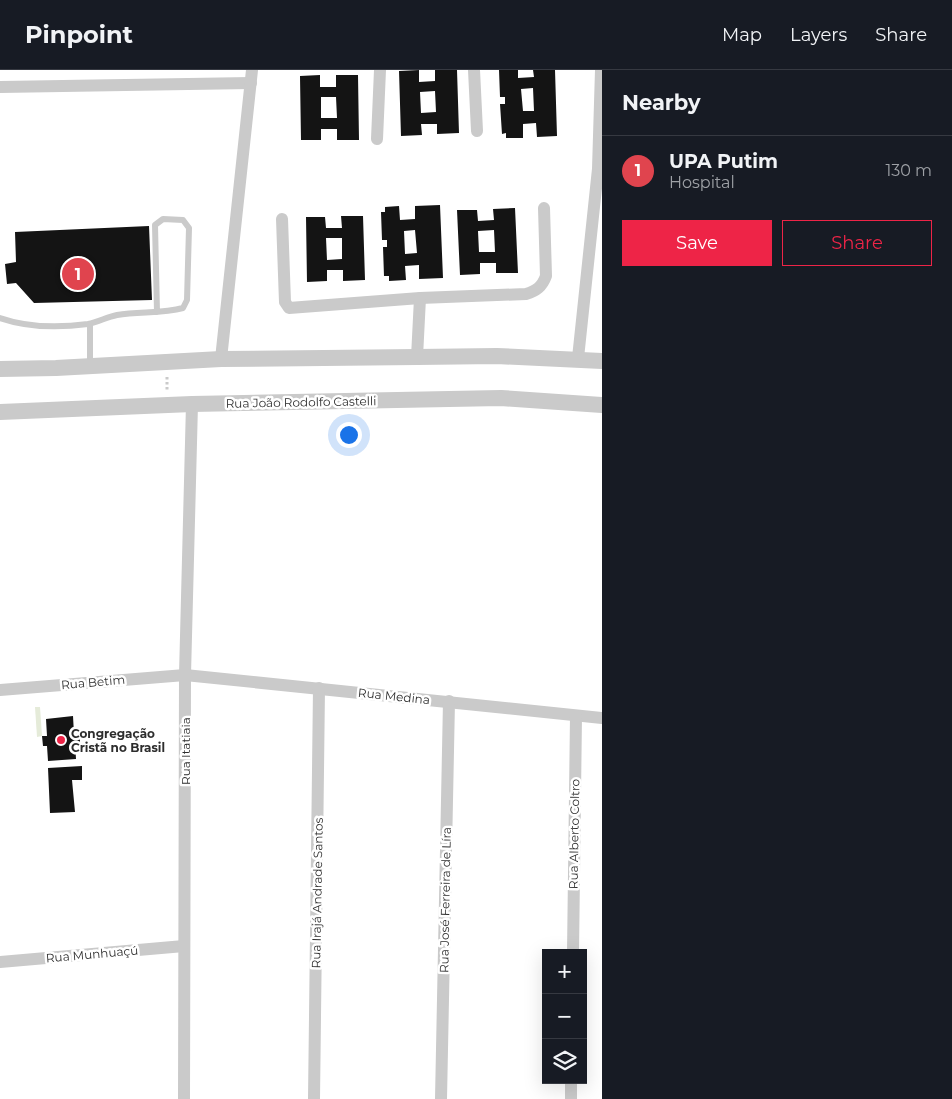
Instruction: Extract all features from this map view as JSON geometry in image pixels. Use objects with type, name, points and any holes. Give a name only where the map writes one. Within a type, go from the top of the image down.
[{"type":"street","points":[[221,359],[252,70]]},
{"type":"street","points":[[376,139],[380,70]]},
{"type":"street","points":[[474,70],[477,131]]},
{"type":"street","points":[[578,358],[600,164],[601,70]]},
{"type":"street","points":[[0,87],[250,83]]},
{"type":"street","points":[[282,219],[285,302],[289,308],[420,298],[526,294],[539,288],[546,276],[544,208]]},
{"type":"street","points":[[417,357],[420,298]]},
{"type":"street","points":[[0,369],[167,363],[221,359],[497,356],[578,358],[602,361]]},
{"type":"street","name":"Rua João Rodolfo Castelli","points":[[0,412],[192,404],[501,398],[602,405]]},
{"type":"street","name":"Rua Itatiaia","points":[[184,1099],[185,675],[192,404]]},
{"type":"street","name":"Rua Medina","points":[[185,675],[602,718]]},
{"type":"street","name":"Rua Betim","points":[[0,690],[185,675]]},
{"type":"street","name":"Rua Irajá Andrade Santos","points":[[314,1099],[319,688]]},
{"type":"street","name":"Rua José Ferreira de Líra","points":[[441,1099],[448,702]]},
{"type":"street","name":"Rua Alberto Coltro","points":[[572,949],[576,716]]},
{"type":"street","name":"Rua Munhuaçú","points":[[0,962],[184,946]]},
{"type":"street","points":[[571,1084],[571,1099]]},
{"type":"lane","points":[[0,318],[24,326],[90,324],[118,315],[157,312],[183,308],[187,300],[188,228],[183,220],[163,219],[155,225],[157,312]]},
{"type":"lane","points":[[90,324],[90,366]]},
{"type":"path","points":[[167,363],[168,406]]},
{"type":"green space","points":[[35,707],[40,707],[42,736],[37,737]]},
{"type":"building","points":[[419,70],[419,82],[435,81],[435,70],[457,70],[459,133],[437,134],[437,124],[421,124],[422,135],[401,136],[399,71]],"holes":[[[435,91],[436,112],[421,113],[420,92]]]},
{"type":"building","points":[[499,70],[518,70],[518,78],[534,77],[533,70],[555,70],[557,136],[537,137],[536,123],[523,124],[523,138],[506,138],[506,133],[502,134],[500,104],[505,104],[505,97],[500,97]],"holes":[[[533,88],[534,111],[523,111],[521,89]]]},
{"type":"building","points":[[320,75],[320,87],[336,87],[336,75],[358,75],[359,140],[337,140],[337,129],[321,129],[321,140],[301,140],[300,76]],"holes":[[[321,97],[336,97],[337,118],[321,118]]]},
{"type":"building","points":[[440,205],[443,278],[419,279],[419,265],[405,266],[406,280],[389,281],[389,276],[384,276],[383,247],[387,247],[387,240],[382,240],[381,212],[385,212],[385,207],[399,206],[400,220],[415,219],[415,206]],"holes":[[[415,230],[417,253],[405,254],[404,231]]]},
{"type":"building","points":[[515,208],[518,273],[496,273],[496,263],[480,263],[480,274],[460,275],[457,210],[477,210],[478,221],[494,220],[493,209]],"holes":[[[494,230],[495,252],[479,252],[478,231]]]},
{"type":"building","points":[[341,216],[363,216],[365,280],[343,281],[343,270],[327,270],[327,281],[307,282],[306,217],[325,217],[326,228],[342,228]],"holes":[[[326,238],[342,238],[342,259],[327,260]]]},
{"type":"building","points":[[149,226],[152,300],[34,303],[16,283],[7,284],[5,264],[16,262],[15,232]]},
{"type":"building","name":"Congregação Cristã no Brasil","points":[[73,716],[74,734],[80,733],[80,743],[75,743],[76,759],[48,761],[47,746],[43,746],[42,736],[47,736],[46,719]]},
{"type":"building","points":[[82,766],[82,780],[72,780],[75,812],[50,813],[48,768]]},
{"type":"place","name":"UPA Putim","points":[[78,274]]},
{"type":"place","name":"Congregação Cristã no Brasil","points":[[61,740]]}]
